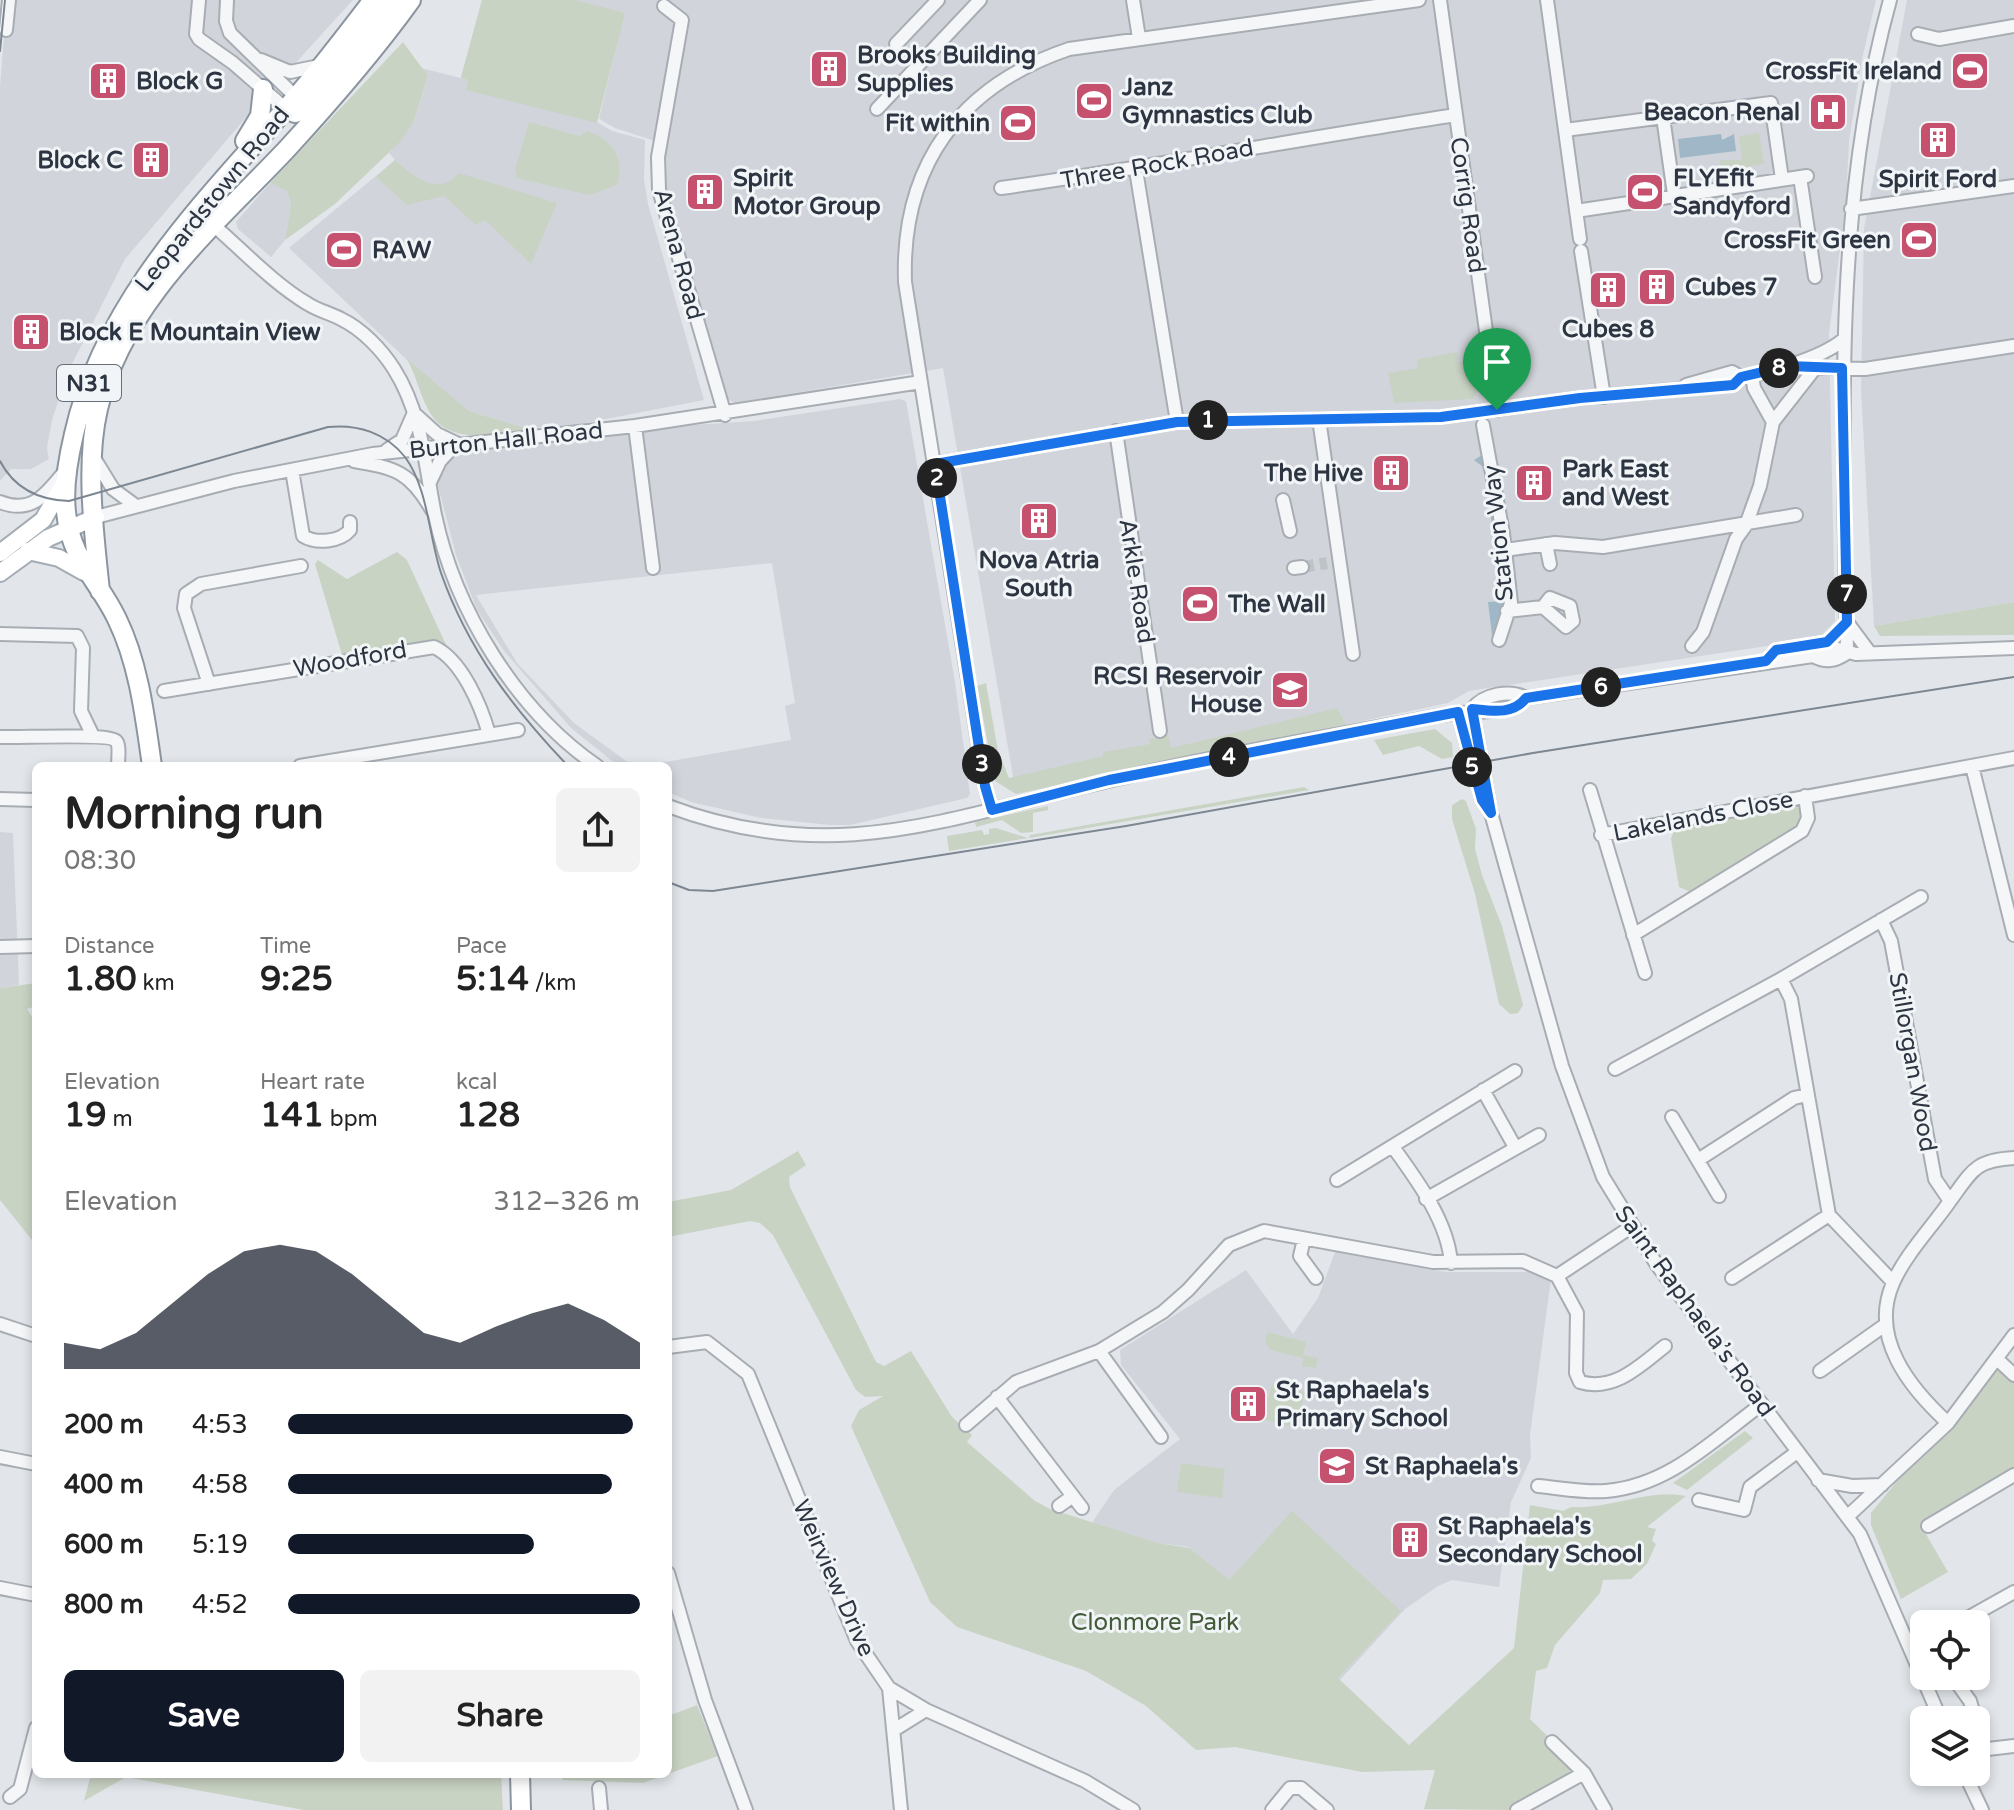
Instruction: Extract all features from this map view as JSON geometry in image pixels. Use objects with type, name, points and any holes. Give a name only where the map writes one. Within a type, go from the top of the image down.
[{"type":"highway","name":"Leopardstown Road","points":[[96,517],[92,451],[99,406],[121,350],[167,278],[214,225],[301,107],[323,64],[373,0]]},
{"type":"highway","points":[[301,107],[393,0]]},
{"type":"highway","name":"Leopardstown Road","points":[[68,528],[66,474],[81,406],[103,348],[139,284],[209,197],[411,0]]},
{"type":"highway","points":[[209,197],[218,175],[257,124],[263,89]]},
{"type":"highway","name":"N31","points":[[96,517],[100,591]]},
{"type":"highway","name":"N31","points":[[68,528],[84,572],[117,619],[135,669],[151,762]]},
{"type":"highway","points":[[520,1778],[521,1810]]},
{"type":"main road","points":[[0,553],[43,520],[66,474]]},
{"type":"main road","points":[[0,573],[28,551],[68,528],[96,517]]},
{"type":"main road","points":[[28,551],[59,558],[84,572]]},
{"type":"street","points":[[6,30],[9,0]]},
{"type":"street","points":[[199,0],[196,34],[263,89],[301,107]]},
{"type":"street","points":[[227,0],[226,21],[230,33],[301,107]]},
{"type":"street","points":[[896,44],[938,0]]},
{"type":"street","points":[[877,109],[980,0]]},
{"type":"street","points":[[1133,0],[1139,38]]},
{"type":"street","points":[[992,810],[985,786],[905,282],[903,247],[915,191],[936,149],[957,117],[984,92],[1023,68],[1069,49],[1339,5],[1419,0]]},
{"type":"street","name":"Corrig Road","points":[[1440,0],[1497,410]]},
{"type":"street","points":[[1547,0],[1604,397]]},
{"type":"street","points":[[1847,653],[1842,368],[1851,209],[1867,100],[1890,0]]},
{"type":"street","name":"Arena Road","points":[[664,6],[682,20],[658,157],[659,190],[725,415]]},
{"type":"street","points":[[1918,34],[1939,39],[2014,26]]},
{"type":"street","points":[[214,49],[230,33]]},
{"type":"street","points":[[251,55],[290,72],[323,64]]},
{"type":"street","points":[[1565,130],[1771,103],[1782,179]]},
{"type":"street","name":"Three Rock Road","points":[[1001,188],[1136,170],[1211,154],[1456,115]]},
{"type":"street","points":[[1663,117],[1674,194]]},
{"type":"street","points":[[1136,170],[1177,422]]},
{"type":"street","points":[[1576,211],[1803,176],[1815,277]]},
{"type":"street","points":[[1851,209],[2014,186]]},
{"type":"street","points":[[209,197],[214,225],[307,304],[345,320],[363,334],[392,366],[413,412],[424,450],[435,516],[462,597],[496,657],[532,706],[593,762]]},
{"type":"street","points":[[1788,366],[1801,358],[1824,354],[1843,340]]},
{"type":"street","points":[[935,464],[1177,422],[1441,417],[1679,388],[1733,385],[1746,376],[1788,366],[1875,368],[2014,346]]},
{"type":"street","points":[[1692,646],[1703,632],[1736,539],[1746,525],[1760,486],[1773,422],[1816,367]]},
{"type":"street","points":[[1746,376],[1773,422]]},
{"type":"street","name":"Burton Hall Road","points":[[96,517],[292,470],[380,453],[458,447],[725,415],[921,382]]},
{"type":"street","points":[[413,412],[437,434],[458,447],[440,461],[430,482]]},
{"type":"street","points":[[380,453],[402,440],[412,422],[413,412]]},
{"type":"street","points":[[1319,419],[1332,562],[1353,654]]},
{"type":"street","name":"Station Way","points":[[1483,425],[1511,603],[1499,640]]},
{"type":"street","points":[[635,426],[653,568]]},
{"type":"street","name":"Arkle Road","points":[[1116,431],[1160,731]]},
{"type":"street","points":[[92,451],[108,484],[136,506]]},
{"type":"street","points":[[351,461],[389,467],[411,479],[435,516]]},
{"type":"street","points":[[292,470],[303,536],[316,542],[343,537],[349,532],[350,522]]},
{"type":"street","points":[[0,502],[22,507],[36,503],[66,474]]},
{"type":"street","points":[[1283,500],[1290,531]]},
{"type":"street","points":[[1505,550],[1551,539],[1603,547],[1796,515]]},
{"type":"street","points":[[1550,564],[1551,539]]},
{"type":"street","points":[[209,684],[184,608],[186,594],[201,584],[301,566]]},
{"type":"street","points":[[1507,611],[1547,598],[1570,606],[1573,621],[1567,631],[1547,598]]},
{"type":"street","points":[[1847,622],[1870,653]]},
{"type":"street","points":[[1766,661],[1776,650],[1827,642],[1847,622]]},
{"type":"street","points":[[0,634],[77,636],[83,648],[81,711],[92,734]]},
{"type":"street","name":"Woodford","points":[[164,691],[434,647],[446,655],[482,708],[489,734]]},
{"type":"street","points":[[672,807],[754,832],[842,837],[992,810],[1109,780],[1472,709],[1498,712],[1519,707],[1526,698],[1813,656],[1834,648],[1847,653],[2014,648]]},
{"type":"street","name":"Saint Raphaela’s Road","points":[[1472,709],[1491,813],[1578,1117],[1603,1177],[1631,1227],[1868,1546],[1890,1607],[1935,1706]]},
{"type":"street","name":"Saint Raphaela’s Road","points":[[1458,712],[1482,800],[1491,813]]},
{"type":"street","points":[[324,762],[518,730]]},
{"type":"street","points":[[0,737],[55,739],[92,734],[115,739],[118,743],[118,762]]},
{"type":"street","name":"Lakelands Close","points":[[1601,835],[2014,758]]},
{"type":"street","points":[[1972,766],[2010,903],[2014,935]]},
{"type":"street","name":"Lakelands Close","points":[[1590,790],[1601,835],[1645,973]]},
{"type":"street","name":"Lakelands Close","points":[[1633,935],[1802,831],[1808,818],[1805,796]]},
{"type":"street","points":[[0,799],[32,800]]},
{"type":"street","points":[[1615,1069],[1781,979],[1921,897]]},
{"type":"street","name":"Stillorgan Wood","points":[[1881,920],[1891,941],[1935,1179],[1950,1201]]},
{"type":"street","points":[[0,947],[32,946]]},
{"type":"street","points":[[1781,979],[1791,999],[1829,1215],[1893,1282]]},
{"type":"street","points":[[1337,1180],[1515,1071]]},
{"type":"street","points":[[1483,1090],[1515,1147]]},
{"type":"street","points":[[1698,1160],[1794,1098],[1807,1095]]},
{"type":"street","points":[[1672,1117],[1719,1196]]},
{"type":"street","points":[[1426,1199],[1539,1135]]},
{"type":"street","points":[[1393,1147],[1426,1199],[1449,1244],[1451,1263]]},
{"type":"street","points":[[1948,1423],[1923,1400],[1888,1341],[1885,1325],[1893,1282],[1976,1166],[1988,1159],[2014,1158]]},
{"type":"street","points":[[1732,1278],[1829,1215]]},
{"type":"street","points":[[1557,1276],[1631,1227]]},
{"type":"street","points":[[967,1425],[997,1397],[1033,1374],[1099,1351],[1163,1312],[1229,1245],[1264,1231],[1451,1263],[1523,1261],[1557,1276],[1577,1313],[1576,1373],[1580,1382],[1603,1385],[1621,1379],[1665,1346]]},
{"type":"street","points":[[1304,1239],[1300,1256],[1316,1278]]},
{"type":"street","points":[[0,1324],[32,1335]]},
{"type":"street","points":[[1820,1371],[1885,1325]]},
{"type":"street","points":[[1848,1516],[1948,1423],[2014,1335]]},
{"type":"street","name":"Weirview Drive","points":[[674,1345],[707,1342],[748,1374],[857,1641],[889,1688],[926,1710],[1085,1781],[1133,1810]]},
{"type":"street","points":[[1099,1351],[1161,1437]]},
{"type":"street","points":[[1997,1359],[2014,1375]]},
{"type":"street","points":[[997,1397],[1082,1508]]},
{"type":"street","points":[[1538,1486],[1602,1492],[1652,1483],[1762,1404]]},
{"type":"street","points":[[1699,1500],[1744,1510],[1750,1487],[1797,1452]]},
{"type":"street","points":[[0,1457],[32,1463]]},
{"type":"street","points":[[1928,1526],[2014,1475]]},
{"type":"street","points":[[1818,1480],[1852,1486],[1882,1485]]},
{"type":"street","points":[[1059,1506],[1073,1496]]},
{"type":"street","points":[[672,1587],[705,1700],[746,1810]]},
{"type":"street","points":[[0,1588],[32,1594]]},
{"type":"street","points":[[1982,1610],[2014,1592]]},
{"type":"street","points":[[889,1688],[901,1810]]},
{"type":"street","points":[[894,1730],[926,1710]]},
{"type":"street","points":[[1552,1742],[1584,1773],[1605,1810]]},
{"type":"street","points":[[7,1801],[20,1789],[32,1743]]},
{"type":"street","points":[[1990,1749],[2014,1746]]},
{"type":"street","points":[[1517,1810],[1584,1773]]},
{"type":"street","points":[[1971,1786],[1982,1810]]},
{"type":"street","points":[[599,1788],[601,1810]]},
{"type":"street","points":[[1272,1810],[1290,1788],[1301,1788],[1327,1810]]},
{"type":"shaded area","points":[[7,0],[353,0],[249,114],[125,259],[68,372],[52,420],[47,448],[49,459],[31,469],[11,469],[0,481],[0,87]]},
{"type":"shaded area","points":[[482,0],[1876,0],[1862,59],[1849,141],[1846,202],[1829,334],[1835,621],[1819,638],[1469,691],[1448,703],[1016,794],[943,368],[735,403],[727,399],[665,203],[664,144],[615,128],[599,119],[616,47],[595,121],[612,131],[645,140],[644,179],[648,204],[704,400],[570,426],[526,428],[469,411],[423,375],[289,248],[395,160],[389,153],[414,121],[428,77],[421,68],[461,78]]},
{"type":"shaded area","points":[[1907,0],[2014,0],[2014,602],[1874,626],[1861,390],[1864,229]]},
{"type":"shaded area","points":[[270,183],[287,190],[291,205],[285,240],[271,257],[238,229],[236,222]]},
{"type":"shaded area","points":[[900,399],[906,401],[955,682],[970,794],[967,798],[850,825],[830,825],[761,818],[691,802],[672,794],[672,762],[665,762],[791,740],[785,706],[795,703],[772,563],[476,595],[517,663],[574,723],[628,762],[614,762],[571,728],[504,651],[477,610],[456,555],[437,482],[440,466],[453,454],[646,428],[754,421]]},
{"type":"shaded area","points":[[0,832],[13,833],[19,985],[0,988]]},
{"type":"shaded area","name":"St Raphaela's","points":[[1335,1252],[1446,1272],[1537,1272],[1551,1279],[1530,1435],[1531,1458],[1511,1502],[1499,1587],[1452,1580],[1438,1586],[1405,1609],[1339,1681],[1189,1547],[1158,1543],[1091,1524],[1114,1490],[1180,1439],[1121,1365],[1120,1350],[1246,1270],[1293,1334],[1318,1298]]},
{"type":"green space","points":[[482,0],[575,0],[625,13],[597,123],[466,90],[468,80],[461,77]]},
{"type":"green space","points":[[403,42],[428,76],[414,121],[400,142],[335,204],[285,240],[291,205],[287,191],[270,183]]},
{"type":"green space","points":[[529,122],[579,136],[587,131],[603,139],[618,158],[617,185],[589,195],[517,178],[515,169]]},
{"type":"green space","points":[[1759,133],[1764,164],[1740,168],[1741,175],[1718,178],[1720,160],[1742,160],[1739,136]]},
{"type":"green space","points":[[395,160],[426,182],[443,184],[459,173],[557,203],[531,264],[485,220],[476,225],[444,196],[407,205],[376,177]]},
{"type":"green space","points":[[1457,352],[1458,362],[1478,359],[1480,386],[1473,399],[1394,403],[1388,373],[1417,368],[1418,359]]},
{"type":"green space","points":[[407,359],[469,411],[526,428],[527,431],[476,436],[451,431],[441,425],[428,410]]},
{"type":"green space","points":[[397,552],[407,560],[448,649],[425,641],[342,655],[315,564],[318,560],[347,579]]},
{"type":"green space","points":[[2014,602],[2014,635],[1880,636],[1874,626]]},
{"type":"green space","points":[[986,683],[998,751],[1009,778],[1103,756],[1103,752],[1150,744],[1149,739],[1168,735],[1171,748],[1337,708],[1346,724],[1016,794],[995,781],[977,686]]},
{"type":"green space","points":[[1435,729],[1452,743],[1453,757],[1442,759],[1419,746],[1383,755],[1374,740]]},
{"type":"green space","points":[[1304,787],[1309,790],[1029,838],[1030,835]]},
{"type":"green space","points":[[1462,799],[1466,801],[1476,829],[1475,849],[1502,926],[1521,997],[1523,1005],[1518,1013],[1510,1014],[1499,1004],[1475,894],[1452,819],[1452,805]]},
{"type":"green space","points":[[1792,805],[1801,809],[1802,825],[1693,893],[1679,887],[1671,839],[1675,827]]},
{"type":"green space","points":[[1048,806],[1048,810],[1033,813],[1033,832],[1021,833],[1002,820],[976,827],[975,822]]},
{"type":"green space","points":[[996,828],[1028,838],[949,851],[947,836],[982,830],[984,835],[989,834],[989,829]]},
{"type":"green space","points":[[32,984],[32,1007],[27,1009],[32,1017],[32,1240],[0,1200],[0,988]]},
{"type":"green space","name":"Clonmore Park","points":[[798,1151],[806,1165],[789,1177],[790,1187],[876,1362],[884,1366],[911,1351],[952,1417],[972,1435],[967,1442],[1035,1501],[1050,1509],[1158,1543],[1190,1548],[1229,1580],[1292,1511],[1401,1611],[1338,1678],[1409,1745],[1514,1648],[1530,1505],[1563,1511],[1571,1507],[1601,1505],[1645,1496],[1686,1496],[1647,1527],[1656,1529],[1652,1541],[1656,1544],[1647,1564],[1631,1579],[1603,1580],[1600,1593],[1555,1645],[1547,1668],[1536,1671],[1530,1719],[1584,1772],[1516,1810],[1424,1809],[1435,1770],[1362,1772],[1235,1747],[1196,1750],[1146,1706],[1086,1671],[957,1627],[930,1602],[851,1426],[859,1410],[883,1396],[865,1397],[856,1390],[773,1235],[760,1223],[750,1221],[672,1236],[672,1201],[731,1190]]},
{"type":"green space","points":[[1268,1332],[1306,1342],[1303,1355],[1318,1358],[1316,1368],[1302,1366],[1303,1358],[1271,1350],[1265,1342]]},
{"type":"green space","points":[[1997,1359],[2014,1375],[2014,1475],[1923,1529],[1948,1572],[1901,1599],[1871,1525],[1871,1513]]},
{"type":"green space","points":[[1273,1383],[1305,1392],[1296,1428],[1266,1420],[1268,1413],[1263,1411]]},
{"type":"green space","points":[[1745,1431],[1753,1438],[1687,1490],[1673,1483]]},
{"type":"green space","points":[[1181,1463],[1225,1469],[1222,1498],[1177,1492]]},
{"type":"green space","points":[[697,1705],[718,1756],[672,1773],[672,1714]]},
{"type":"green space","points":[[90,1778],[124,1778],[84,1801]]},
{"type":"green space","points":[[131,1778],[501,1778],[503,1810],[304,1810]]},
{"type":"green space","points":[[562,1778],[657,1778],[643,1783]]},
{"type":"water","points":[[1721,134],[1722,140],[1734,134],[1736,151],[1680,158],[1678,139]]},
{"type":"water","points":[[1485,453],[1508,603],[1502,604],[1497,635],[1492,635],[1488,602],[1503,601],[1503,594],[1484,473],[1482,466],[1474,460]]},
{"type":"tunnel","points":[[1302,567],[1327,563]]},
{"type":"tram line","points":[[0,51],[5,0]]},
{"type":"tram line","points":[[0,461],[12,478],[28,491],[69,501],[328,427],[350,427],[380,436],[397,449],[413,469],[441,573],[464,627],[511,700],[564,762]]},
{"type":"tram line","points":[[672,884],[689,890],[713,891],[1126,826],[1533,753],[2014,677]]},
{"type":"place","name":"Brooks Building Supplies","points":[[829,69]]},
{"type":"place","name":"CrossFit Ireland","points":[[1970,71]]},
{"type":"place","name":"Block G","points":[[108,81]]},
{"type":"place","name":"Janz Gymnastics Club","points":[[1094,101]]},
{"type":"place","name":"Beacon Renal","points":[[1828,112]]},
{"type":"place","name":"Fit within","points":[[1018,123]]},
{"type":"place","name":"Spirit Ford","points":[[1938,140]]},
{"type":"place","name":"Block C","points":[[151,160]]},
{"type":"place","name":"Spirit Motor Group","points":[[705,192]]},
{"type":"place","name":"FLYEfit Sandyford","points":[[1645,192]]},
{"type":"place","name":"CrossFit Green","points":[[1919,240]]},
{"type":"place","name":"RAW","points":[[344,250]]},
{"type":"place","name":"Cubes 7","points":[[1657,287]]},
{"type":"place","name":"Cubes 8","points":[[1608,290]]},
{"type":"place","name":"Block E Mountain View","points":[[31,332]]},
{"type":"place","name":"The Hive","points":[[1391,473]]},
{"type":"place","name":"Park East and West","points":[[1534,483]]},
{"type":"place","name":"Nova Atria South","points":[[1039,521]]},
{"type":"place","name":"The Wall","points":[[1200,604]]},
{"type":"place","name":"RCSI Reservoir House","points":[[1290,690]]},
{"type":"place","name":"St Raphaela's Primary School","points":[[1248,1404]]},
{"type":"place","name":"St Raphaela's","points":[[1337,1466]]},
{"type":"place","name":"St Raphaela's Secondary School","points":[[1410,1540]]},
{"type":"route","points":[[1788,366],[1842,368],[1847,622],[1827,642],[1776,650],[1766,661],[1526,698],[1519,707],[1498,712],[1472,709],[1490,791],[1491,813],[1482,800],[1458,712],[1109,780],[992,810],[985,786],[935,464],[1177,422],[1245,418],[1401,419],[1497,410],[1580,398],[1733,385],[1741,377],[1788,366]]}]
